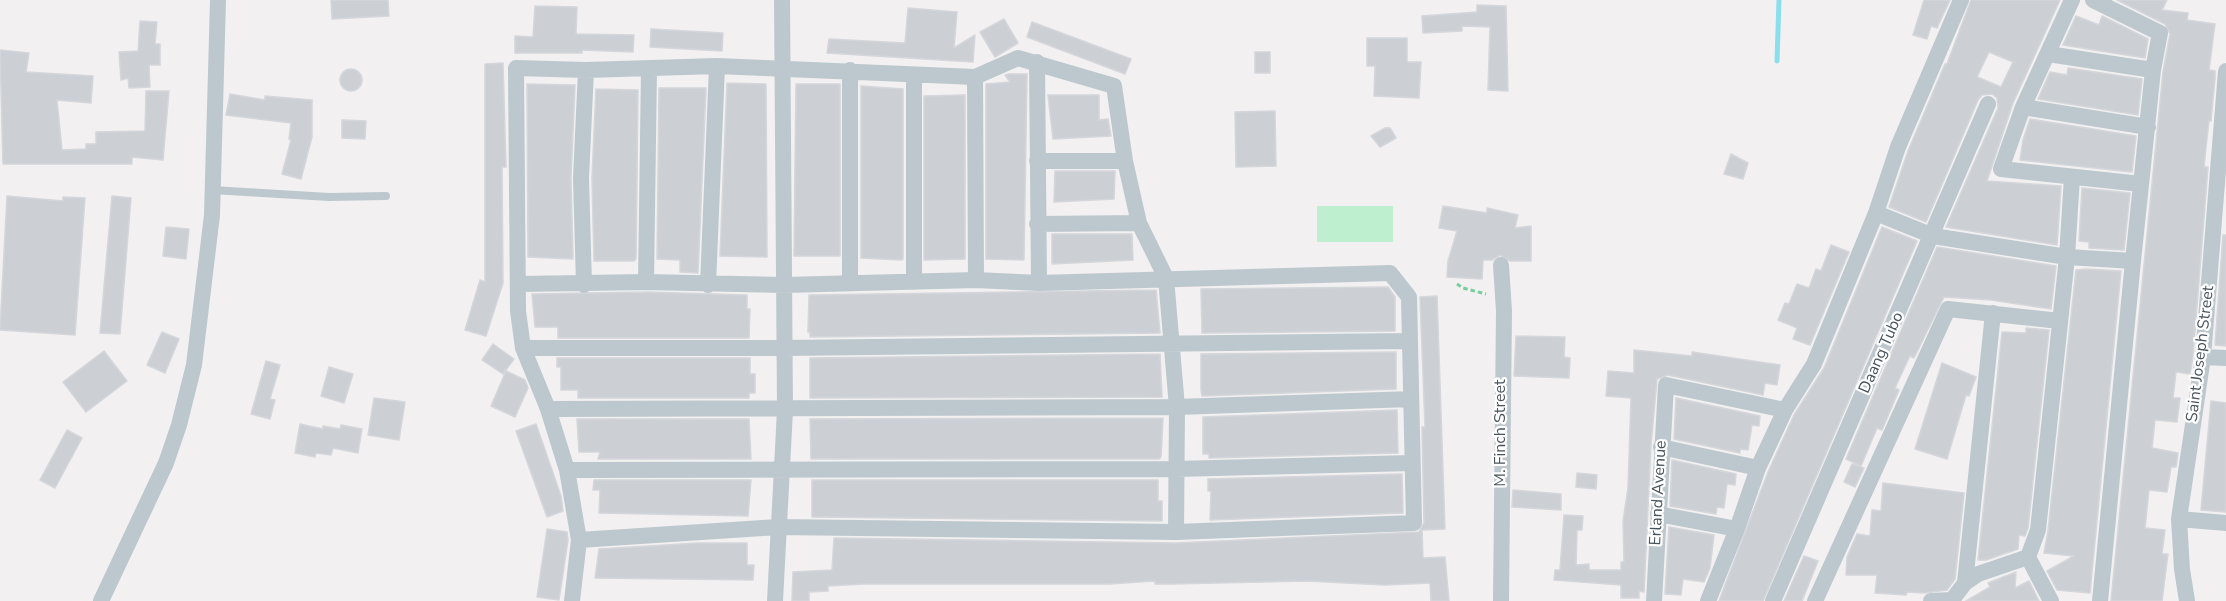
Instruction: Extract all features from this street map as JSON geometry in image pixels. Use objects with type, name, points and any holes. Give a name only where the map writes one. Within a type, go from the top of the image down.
[{"type":"street","points":[[101,601],[166,463],[194,365],[213,190],[218,0]]},
{"type":"street","points":[[775,601],[785,410],[781,68],[783,0]]},
{"type":"street","points":[[1708,601],[1737,529],[1758,468],[1785,410],[1814,364],[1876,213],[1898,147],[1961,0]]},
{"type":"street","points":[[2072,0],[2023,107],[2001,169],[2141,184]]},
{"type":"street","points":[[2093,0],[2160,33],[2153,70],[2100,601]]},
{"type":"street","points":[[2048,54],[2153,70]]},
{"type":"street","points":[[572,601],[579,540],[567,470],[548,409],[524,348],[518,311],[520,284],[516,68],[586,70],[717,66],[975,77],[1018,58],[1113,86],[1125,161],[1139,223],[1166,278],[1177,407],[1176,532]]},
{"type":"street","points":[[1037,62],[1039,284]]},
{"type":"street","points":[[708,285],[717,66]]},
{"type":"street","points":[[646,282],[649,68]]},
{"type":"street","points":[[584,285],[581,178],[586,70]]},
{"type":"street","points":[[850,70],[850,283]]},
{"type":"street","name":"Saint Joseph Street","points":[[2187,601],[2182,569],[2179,519],[2203,357],[2222,203],[2226,71]]},
{"type":"street","points":[[914,282],[915,75]]},
{"type":"street","points":[[975,77],[976,280]]},
{"type":"street","name":"Daang Tubo","points":[[1773,601],[1933,236],[1988,104]]},
{"type":"street","points":[[2023,107],[2148,127]]},
{"type":"street","points":[[1037,161],[1125,161]]},
{"type":"street","points":[[2051,601],[2028,557],[2038,530],[2067,257],[2072,177]]},
{"type":"street","points":[[1876,213],[1933,236],[2067,257],[2133,261]]},
{"type":"street","points":[[1037,224],[1139,223]]},
{"type":"street","name":"M. Finch Street","points":[[1501,601],[1502,265]]},
{"type":"street","points":[[520,284],[584,285],[646,282],[784,285],[976,280],[1039,284],[1166,278],[1390,273],[1409,297],[1408,340],[1414,523],[1176,532],[778,527],[579,540]]},
{"type":"street","points":[[1815,601],[1947,309],[2060,321]]},
{"type":"street","points":[[1965,583],[1993,313]]},
{"type":"street","points":[[524,348],[783,348],[1408,340]]},
{"type":"street","points":[[2203,357],[2226,358]]},
{"type":"street","name":"Erland Avenue","points":[[1654,601],[1666,385],[1785,410]]},
{"type":"street","points":[[548,409],[1177,407],[1411,399]]},
{"type":"street","points":[[1661,447],[1758,468]]},
{"type":"street","points":[[567,470],[1176,469],[1412,463]]},
{"type":"street","points":[[1658,514],[1737,529]]},
{"type":"street","points":[[2179,519],[2226,523]]},
{"type":"street","points":[[1931,601],[1952,600],[1965,583],[1978,574],[2028,557]]},
{"type":"lane","points":[[213,190],[330,197],[386,196]]},
{"type":"path","points":[[1457,284],[1471,291],[1503,297]]},
{"type":"green space","points":[[1317,206],[1393,206],[1393,242],[1317,242]]},
{"type":"building","points":[[331,0],[388,0],[389,16],[332,19]]},
{"type":"building","points":[[1924,0],[1950,0],[1937,28],[1931,26],[1927,39],[1913,35]]},
{"type":"building","points":[[1971,0],[2060,0],[2013,103],[1987,181],[2061,186],[2057,245],[1946,227],[1998,108],[1997,98],[1992,94],[1982,95],[1978,100],[1926,222],[1889,207],[1908,151],[1945,64],[1947,64]],"holes":[[[1989,52],[2013,62],[2001,87],[1977,77]]]},
{"type":"building","points":[[2117,0],[2167,0],[2162,10],[2188,13],[2187,20],[2215,24],[2209,70],[2215,71],[2215,78],[2204,167],[2208,167],[2193,356],[2190,374],[2176,372],[2173,398],[2180,398],[2177,422],[2155,420],[2152,448],[2178,453],[2176,467],[2171,467],[2167,492],[2149,490],[2145,528],[2165,530],[2162,554],[2168,554],[2162,601],[2111,601],[2163,72],[2170,34],[2165,24]]},
{"type":"building","points":[[1477,5],[1506,6],[1508,91],[1488,90],[1490,27],[1462,26],[1462,31],[1423,33],[1422,16],[1477,12]]},
{"type":"building","points":[[535,6],[577,7],[576,34],[634,35],[633,52],[582,50],[582,53],[515,53],[515,36],[533,37]]},
{"type":"building","points":[[908,8],[957,12],[954,48],[975,35],[973,62],[827,53],[829,39],[905,43]]},
{"type":"building","points":[[2076,16],[2099,25],[2102,16],[2148,39],[2145,58],[2063,45]]},
{"type":"building","points":[[1004,19],[1018,43],[995,57],[980,32]]},
{"type":"building","points":[[140,21],[157,22],[155,44],[160,44],[160,65],[149,65],[150,87],[129,88],[128,78],[121,80],[119,52],[138,51]]},
{"type":"building","points":[[1032,22],[1131,59],[1125,74],[1027,37]]},
{"type":"building","points":[[651,29],[723,33],[722,51],[650,47]]},
{"type":"building","points":[[1367,38],[1407,38],[1407,62],[1421,62],[1419,98],[1374,96],[1375,66],[1367,66]]},
{"type":"building","points":[[0,50],[29,53],[26,72],[93,76],[91,103],[57,100],[62,150],[86,149],[86,144],[96,144],[96,132],[145,131],[146,91],[169,91],[163,160],[132,157],[132,164],[3,164]]},
{"type":"building","points":[[1255,52],[1270,52],[1270,73],[1255,73]]},
{"type":"building","points":[[503,63],[506,167],[502,167],[503,283],[486,336],[465,330],[480,280],[485,282],[485,64]]},
{"type":"building","points":[[2068,68],[2142,79],[2138,115],[2038,99],[2050,72],[2067,75]]},
{"type":"building","points":[[351,69],[359,72],[362,80],[359,88],[351,91],[343,88],[340,80],[343,72]]},
{"type":"building","points":[[1027,74],[1024,260],[986,259],[986,84],[1010,82],[1005,75]]},
{"type":"building","points":[[727,83],[766,84],[767,257],[720,256]]},
{"type":"building","points":[[527,84],[575,85],[571,178],[573,259],[528,257]]},
{"type":"building","points":[[796,84],[840,84],[840,256],[794,256]]},
{"type":"building","points":[[861,86],[903,89],[903,259],[901,260],[861,258]]},
{"type":"building","points":[[659,88],[706,88],[698,273],[680,272],[680,260],[657,259]]},
{"type":"building","points":[[596,89],[638,90],[636,259],[634,261],[594,261],[592,178]]},
{"type":"building","points":[[230,94],[265,100],[265,96],[312,100],[312,137],[301,179],[282,174],[291,140],[289,139],[291,123],[226,115]]},
{"type":"building","points":[[965,95],[965,259],[924,260],[924,96]]},
{"type":"building","points":[[1048,95],[1099,95],[1099,120],[1108,119],[1111,136],[1053,139]]},
{"type":"building","points":[[1275,111],[1276,166],[1236,167],[1235,112]]},
{"type":"building","points":[[2030,119],[2136,136],[2132,172],[2020,160],[2023,140]]},
{"type":"building","points":[[342,120],[366,121],[365,139],[342,138]]},
{"type":"building","points":[[1385,128],[1390,128],[1396,138],[1380,147],[1371,136]]},
{"type":"building","points":[[1731,154],[1748,163],[1743,179],[1724,174]]},
{"type":"building","points":[[1055,171],[1115,171],[1114,199],[1054,202]]},
{"type":"building","points":[[2082,188],[2130,193],[2124,250],[2089,248],[2089,242],[2079,241]]},
{"type":"building","points":[[7,196],[63,201],[63,197],[85,198],[75,335],[0,330]]},
{"type":"building","points":[[112,196],[131,198],[120,334],[100,333]]},
{"type":"building","points":[[1443,206],[1487,213],[1487,208],[1518,215],[1515,228],[1531,226],[1531,261],[1510,261],[1500,255],[1492,260],[1483,260],[1482,279],[1447,277],[1448,261],[1457,231],[1439,228]]},
{"type":"building","points":[[166,227],[189,229],[186,259],[163,256]]},
{"type":"building","points":[[1882,227],[1917,241],[1763,601],[1719,601],[1768,472],[1794,415],[1824,368]]},
{"type":"building","points":[[1052,234],[1132,234],[1133,260],[1052,264]]},
{"type":"building","points":[[2223,235],[2226,235],[2226,346],[2215,345]]},
{"type":"building","points":[[1831,245],[1849,252],[1810,345],[1793,339],[1797,328],[1778,320],[1785,303],[1789,304],[1797,284],[1809,288],[1816,269],[1821,271]]},
{"type":"building","points":[[1937,247],[2056,266],[2051,309],[1991,300],[1944,297],[1914,358],[1910,356],[1907,362],[1895,388],[1899,390],[1882,430],[1877,428],[1861,466],[1846,459]]},
{"type":"building","points":[[2076,270],[2121,271],[2090,593],[2057,590],[2047,571],[2074,556],[2044,553]]},
{"type":"building","points":[[1388,287],[1395,297],[1395,331],[1202,333],[1201,289]]},
{"type":"building","points":[[1156,290],[1160,333],[810,337],[810,332],[808,332],[809,295]]},
{"type":"building","points":[[646,292],[747,295],[747,309],[750,309],[749,338],[558,338],[558,327],[535,327],[532,294]]},
{"type":"building","points":[[1437,296],[1445,529],[1422,530],[1423,558],[1445,557],[1449,601],[1431,601],[1430,583],[1385,585],[1308,581],[1155,584],[1155,581],[1109,584],[864,584],[828,586],[828,591],[809,592],[809,601],[792,601],[793,572],[832,570],[834,538],[1176,543],[1419,532],[1424,523],[1422,427],[1425,427],[1420,297]]},
{"type":"building","points":[[2026,328],[2049,330],[2028,528],[2025,536],[2019,535],[2018,549],[1986,560],[1978,560],[2002,332],[2026,333]]},
{"type":"building","points":[[162,332],[179,339],[165,373],[147,365]]},
{"type":"building","points":[[1516,336],[1565,337],[1564,357],[1570,358],[1569,378],[1514,376]]},
{"type":"building","points":[[493,344],[514,359],[503,374],[482,360]]},
{"type":"building","points":[[1634,350],[1692,356],[1692,352],[1780,365],[1777,385],[1765,383],[1763,395],[1668,375],[1657,379],[1651,445],[1644,592],[1639,591],[1639,598],[1621,598],[1621,585],[1554,580],[1555,570],[1560,570],[1564,515],[1583,516],[1582,530],[1577,530],[1576,565],[1589,564],[1589,570],[1621,570],[1621,562],[1624,562],[1623,521],[1628,488],[1631,398],[1606,396],[1608,371],[1634,373]]},
{"type":"building","points":[[104,351],[127,381],[86,412],[63,382]]},
{"type":"building","points":[[1396,352],[1396,389],[1202,396],[1201,354]]},
{"type":"building","points":[[1160,354],[1162,397],[810,398],[810,358]]},
{"type":"building","points":[[557,358],[750,358],[750,374],[755,374],[755,393],[749,393],[749,398],[578,398],[578,390],[561,390],[561,367],[557,367]]},
{"type":"building","points":[[266,361],[280,365],[270,399],[275,400],[270,419],[251,414]]},
{"type":"building","points":[[1942,363],[1976,377],[1969,396],[1966,395],[1947,459],[1915,449]]},
{"type":"building","points":[[329,367],[353,374],[344,403],[321,396]]},
{"type":"building","points":[[506,371],[525,380],[528,388],[515,417],[491,406]]},
{"type":"building","points":[[374,398],[405,402],[399,440],[368,435]]},
{"type":"building","points":[[1676,398],[1760,416],[1759,426],[1752,425],[1748,450],[1740,449],[1740,453],[1674,439]]},
{"type":"building","points":[[2211,401],[2226,403],[2226,512],[2201,510]]},
{"type":"building","points":[[1397,410],[1398,453],[1209,458],[1209,454],[1203,454],[1203,417]]},
{"type":"building","points":[[1163,418],[1159,459],[811,459],[810,419]]},
{"type":"building","points":[[577,419],[749,419],[751,459],[598,459],[600,452],[579,452]]},
{"type":"building","points":[[300,424],[323,429],[323,426],[340,429],[341,425],[362,429],[358,453],[333,448],[331,455],[316,453],[315,457],[295,453]]},
{"type":"building","points":[[536,424],[561,496],[563,511],[547,517],[516,431]]},
{"type":"building","points":[[67,430],[82,438],[55,488],[40,480]]},
{"type":"building","points":[[1672,460],[1736,474],[1735,485],[1727,484],[1724,508],[1717,507],[1716,514],[1670,506]]},
{"type":"building","points":[[1852,464],[1864,468],[1855,487],[1844,482]]},
{"type":"building","points":[[1577,473],[1597,475],[1596,489],[1576,487]]},
{"type":"building","points":[[1402,474],[1403,513],[1210,520],[1211,491],[1208,491],[1208,479]]},
{"type":"building","points":[[594,480],[751,480],[748,516],[599,513],[600,490],[593,490]]},
{"type":"building","points":[[812,480],[1158,480],[1158,501],[1162,501],[1162,521],[812,517]]},
{"type":"building","points":[[1883,483],[1964,493],[1955,579],[1947,590],[1924,593],[1907,592],[1906,595],[1875,593],[1877,575],[1846,575],[1847,557],[1857,534],[1870,536],[1872,510],[1881,511]]},
{"type":"building","points":[[1513,490],[1561,494],[1561,510],[1512,507]]},
{"type":"building","points":[[1669,527],[1714,535],[1710,568],[1704,582],[1683,579],[1681,595],[1665,594]]},
{"type":"building","points":[[547,529],[567,532],[568,540],[559,600],[537,597]]},
{"type":"building","points":[[698,543],[747,543],[747,565],[754,565],[753,580],[595,578],[599,549]]},
{"type":"building","points":[[1804,556],[1818,561],[1802,601],[1784,601]]},
{"type":"building","points":[[2016,572],[2015,588],[2029,581],[2039,601],[1966,601],[1990,587],[1988,583]]},
{"type":"waterway","points":[[1777,61],[1779,0]]}]
